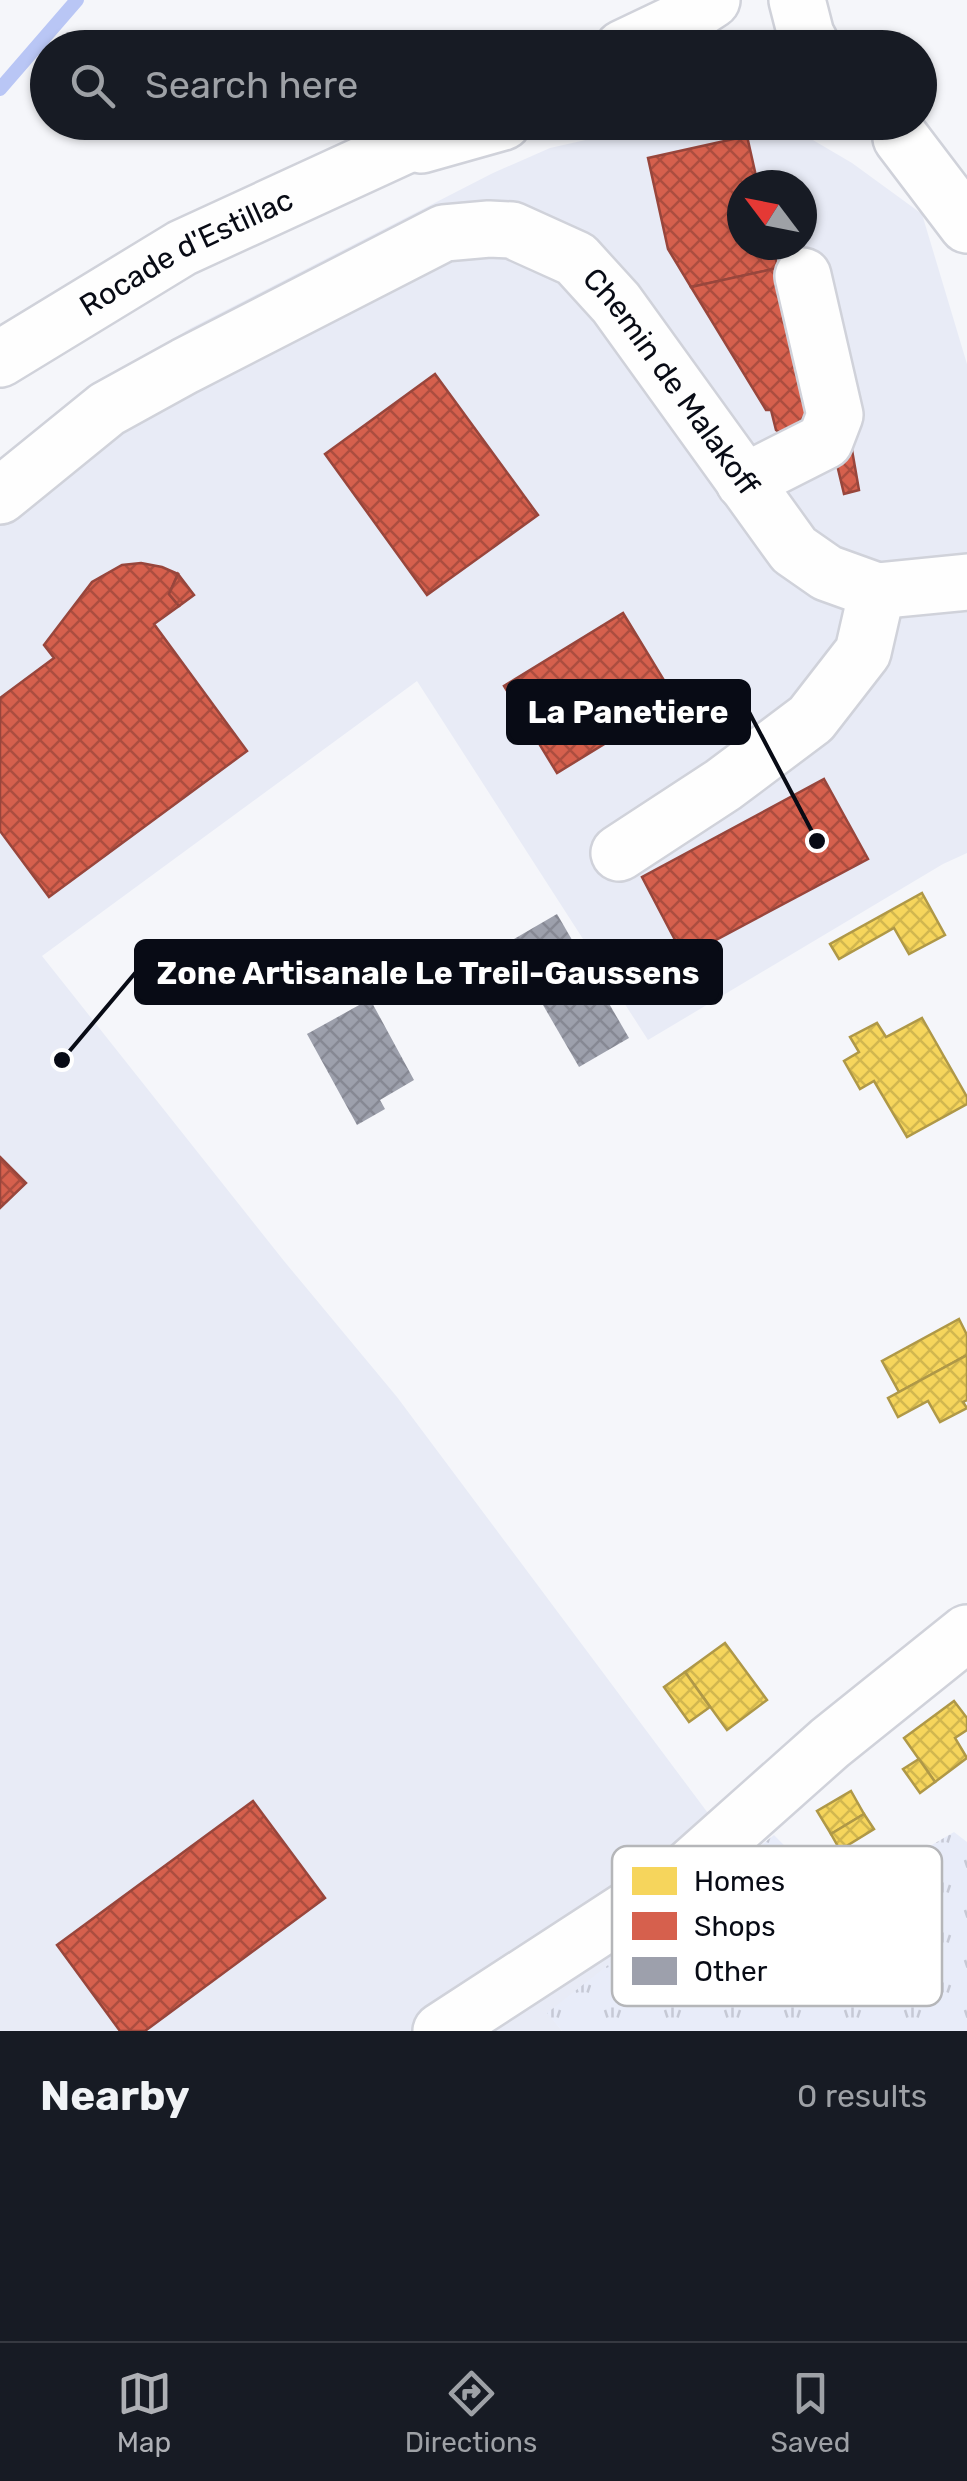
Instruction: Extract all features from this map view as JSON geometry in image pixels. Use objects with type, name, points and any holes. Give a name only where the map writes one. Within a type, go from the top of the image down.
[{"type":"street","points":[[661,30],[712,0]]},
{"type":"street","points":[[797,0],[805,30]]},
{"type":"street","name":"Rocade d'Estillac","points":[[0,359],[182,248],[416,140]]},
{"type":"street","name":"Rocade d'Estillac","points":[[380,156],[438,140]]},
{"type":"street","points":[[897,140],[967,224]]},
{"type":"street","points":[[917,140],[967,158]]},
{"type":"street","name":"Chemin de Malakoff","points":[[0,496],[107,409],[185,366],[444,233],[489,228],[512,230],[576,259],[616,303],[794,550],[827,574],[876,591],[967,582]]},
{"type":"street","points":[[744,482],[825,441],[834,415],[803,276]]},
{"type":"street","points":[[619,853],[722,785],[811,719],[864,652],[876,591]]},
{"type":"street","points":[[715,1846],[830,1742],[967,1632]]},
{"type":"street","points":[[441,2031],[612,1921]]},
{"type":"shaded area","points":[[586,140],[813,140],[922,214],[967,364],[967,853],[648,1040],[417,681],[42,956],[397,1397],[733,1846],[612,1846],[612,1963],[548,2013],[562,2031],[0,2031],[0,461],[97,385],[191,328],[493,173],[550,148]]},
{"type":"green space","points":[[954,1832],[967,1842],[967,2031],[562,2031],[547,2013],[612,1962],[612,2006],[942,2006],[942,1846],[930,1846]]},
{"type":"green space","points":[[774,1835],[785,1846],[760,1846]]},
{"type":"building: Homes","points":[[922,893],[945,935],[909,954],[894,928],[839,959],[830,944]]},
{"type":"building: Homes","points":[[922,1018],[967,1097],[967,1104],[907,1137],[874,1081],[860,1089],[844,1061],[859,1052],[850,1037],[877,1023],[886,1037]]},
{"type":"building: Homes","points":[[959,1319],[967,1335],[967,1355],[899,1392],[882,1361]]},
{"type":"building: Homes","points":[[967,1355],[967,1400],[963,1402],[967,1408],[940,1422],[928,1401],[898,1417],[888,1398]]},
{"type":"building: Homes","points":[[725,1643],[767,1700],[727,1730],[685,1672]]},
{"type":"building: Homes","points":[[685,1672],[710,1707],[689,1722],[664,1687]]},
{"type":"building: Homes","points":[[954,1701],[967,1718],[967,1730],[955,1738],[967,1758],[935,1782],[904,1738]]},
{"type":"building: Homes","points":[[919,1759],[935,1782],[920,1793],[903,1769]]},
{"type":"building: Homes","points":[[851,1791],[864,1814],[831,1834],[817,1811]]},
{"type":"building: Homes","points":[[864,1814],[874,1829],[846,1846],[838,1846],[831,1834]]},
{"type":"building: Shops","points":[[729,140],[748,140],[755,170],[727,170],[727,260],[776,260],[778,268],[691,287],[668,249],[648,158]]},
{"type":"building: Shops","points":[[778,268],[811,416],[788,438],[776,430],[771,410],[766,410],[691,287]]},
{"type":"building: Shops","points":[[435,374],[538,515],[427,595],[325,454]]},
{"type":"building: Shops","points":[[852,450],[859,490],[844,494],[834,452]]},
{"type":"building: Shops","points":[[141,563],[178,574],[169,594],[179,606],[154,624],[247,751],[49,897],[0,831],[0,698],[54,658],[44,645],[92,582],[122,565]]},
{"type":"building: Shops","points":[[178,574],[194,595],[179,606],[169,594]]},
{"type":"building: Shops","points":[[623,613],[676,700],[557,773],[504,686]]},
{"type":"building: Shops","points":[[824,779],[868,859],[684,957],[642,877]]},
{"type":"building: Shops","points":[[0,1157],[26,1183],[0,1208]]},
{"type":"building: Shops","points":[[253,1801],[325,1898],[145,2031],[120,2031],[57,1945]]},
{"type":"building: Other","points":[[557,914],[629,1038],[579,1067],[507,943]]},
{"type":"building: Other","points":[[370,999],[414,1080],[380,1100],[385,1109],[357,1125],[307,1034]]},
{"type":"waterway","points":[[51,30],[77,0]]},
{"type":"waterway","points":[[0,89],[30,54]]},
{"type":"place","name":"La Panetiere","points":[[817,841]]},
{"type":"place","name":"Zone Artisanale Le Treil-Gaussens","points":[[62,1060]]}]
